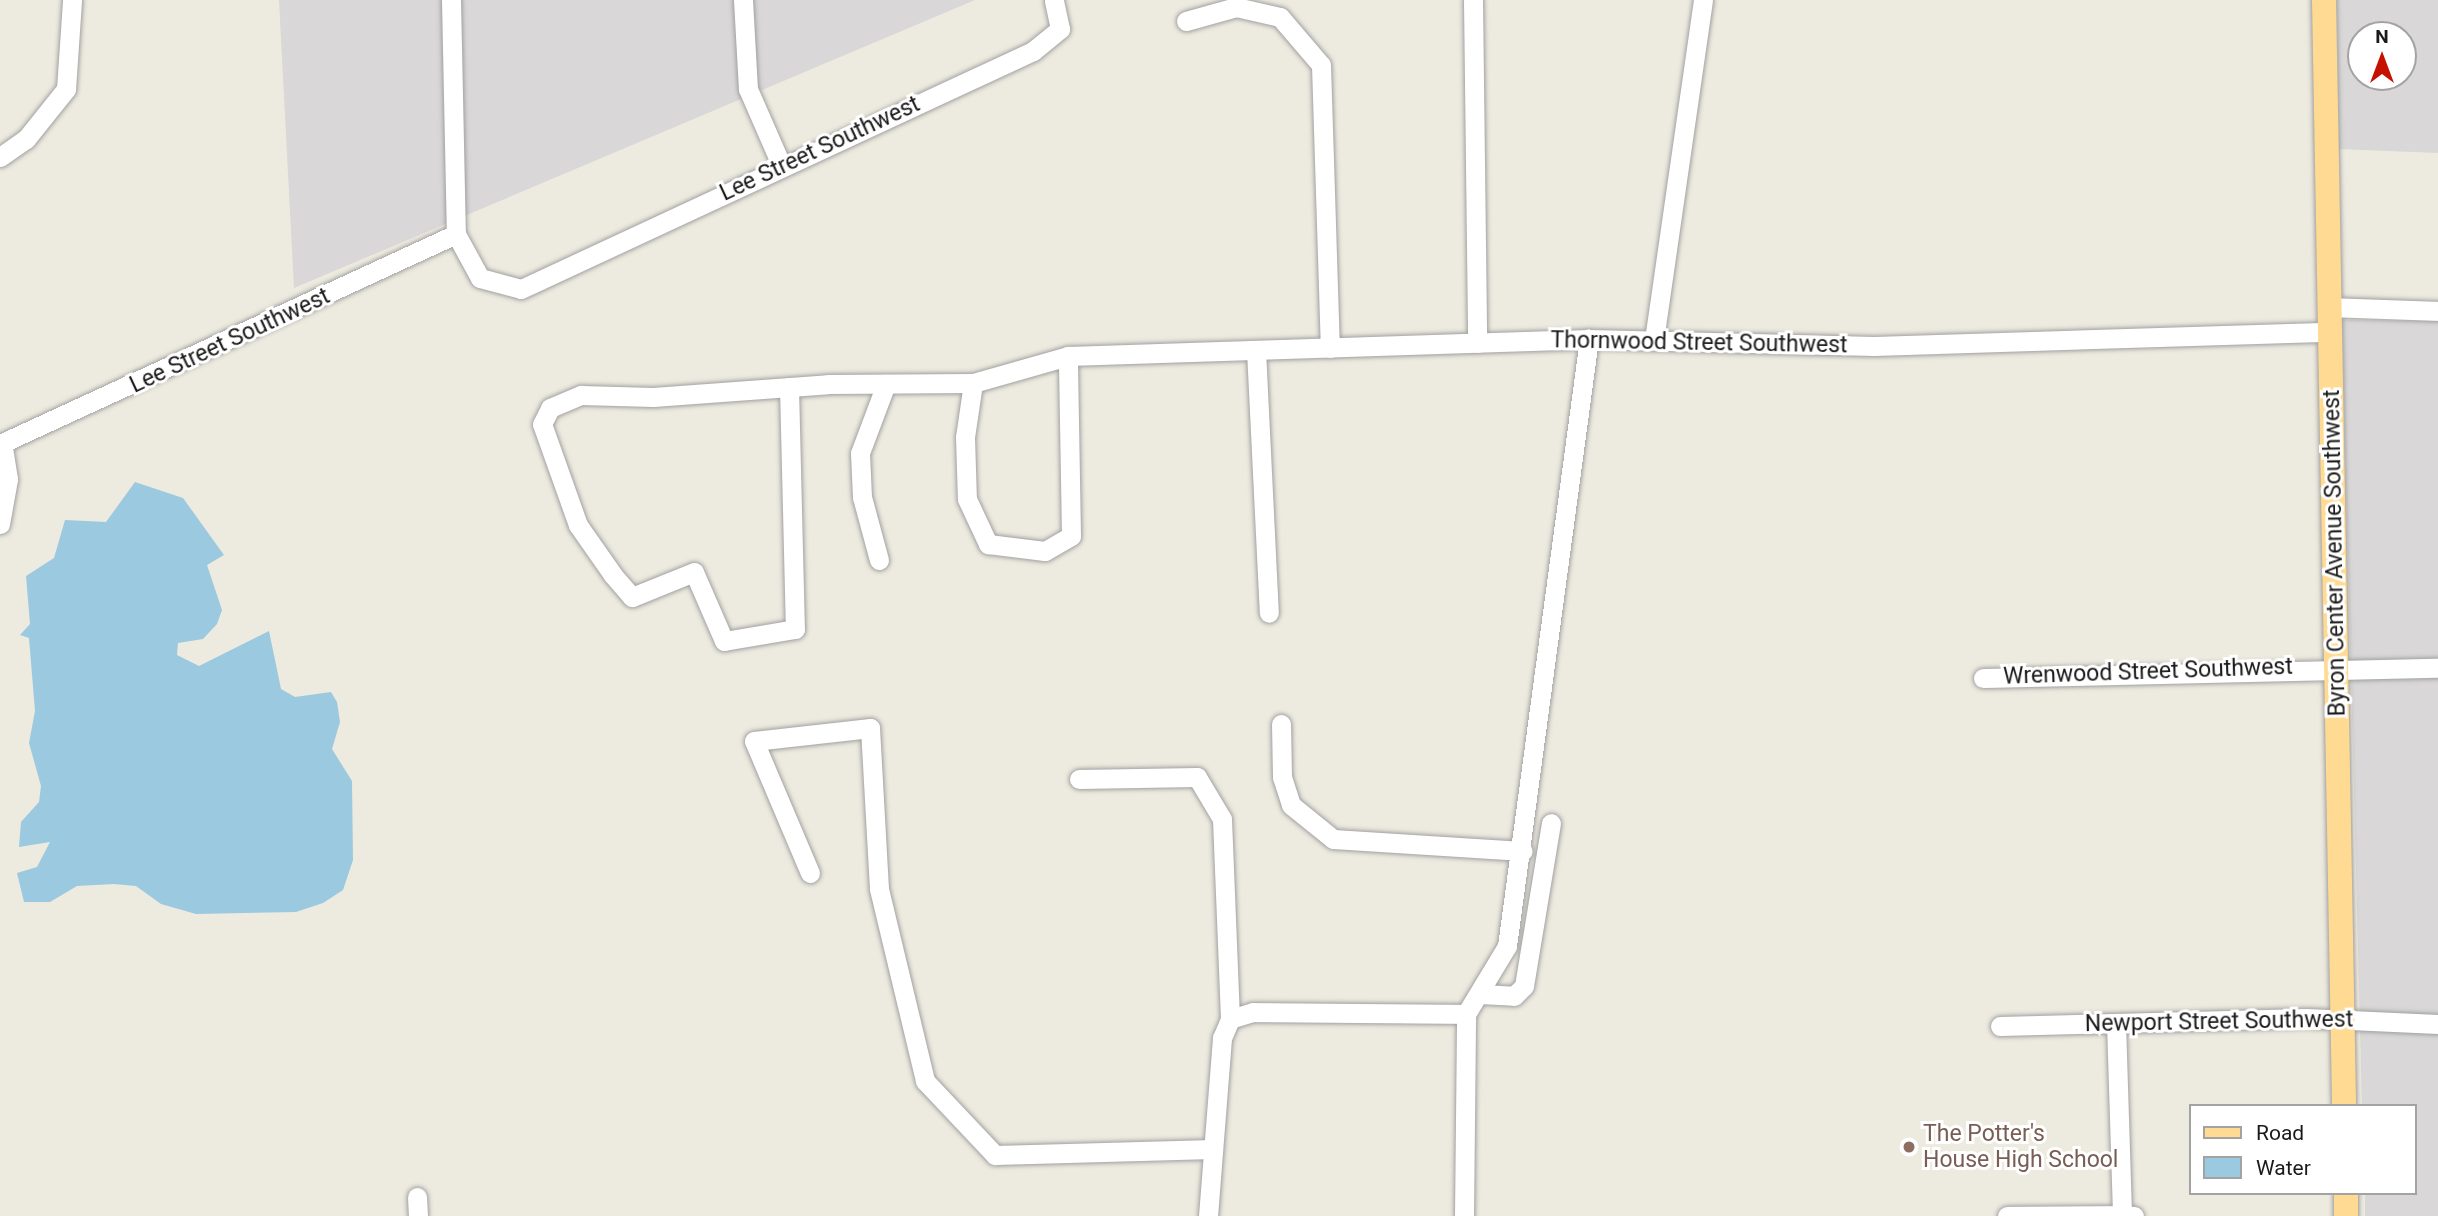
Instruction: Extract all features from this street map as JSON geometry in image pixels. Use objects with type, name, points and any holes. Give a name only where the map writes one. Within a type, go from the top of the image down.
[{"type":"main road","name":"Byron Center Avenue Southwest","points":[[2324,0],[2344,1104]]},
{"type":"main road","points":[[2346,1195],[2346,1216]]},
{"type":"street","points":[[0,157],[26,139],[66,89],[72,0]]},
{"type":"street","points":[[451,0],[456,234]]},
{"type":"street","points":[[743,0],[748,89],[782,167]]},
{"type":"street","name":"Lee Street Southwest","points":[[0,524],[8,479],[1,444],[456,234],[489,286],[521,289],[1033,51],[1060,29],[1054,0]]},
{"type":"street","points":[[1473,0],[1477,343]]},
{"type":"street","points":[[1654,340],[1703,0]]},
{"type":"street","points":[[1186,21],[1236,7],[1280,16],[1321,65],[1328,128],[1331,348]]},
{"type":"street","points":[[2330,307],[2438,312]]},
{"type":"street","name":"Thornwood Street Southwest","points":[[789,387],[795,629],[724,641],[694,572],[632,597],[578,525],[542,424],[550,408],[581,396],[789,387],[973,383],[1068,356],[1589,339],[1874,346],[2330,332]]},
{"type":"street","points":[[1464,1216],[1466,1014],[1507,946],[1523,851],[1589,339]]},
{"type":"street","points":[[1256,350],[1269,613]]},
{"type":"street","points":[[973,383],[965,437],[967,499],[988,544],[1045,551],[1071,536],[1068,356]]},
{"type":"street","points":[[878,560],[862,497],[860,453],[886,384]]},
{"type":"street","name":"Wrenwood Street Southwest","points":[[1983,678],[2338,666],[2438,668]]},
{"type":"street","points":[[1281,724],[1282,777],[1291,805],[1333,839],[1523,851]]},
{"type":"street","points":[[810,873],[754,741],[870,728],[880,889],[925,1081],[995,1155],[1213,1149]]},
{"type":"street","points":[[1079,779],[1197,777],[1222,819],[1230,1019],[1222,1038],[1208,1216]]},
{"type":"street","points":[[1480,994],[1514,996],[1524,985],[1551,823]]},
{"type":"street","points":[[1230,1019],[1253,1012],[1466,1014]]},
{"type":"street","name":"Newport Street Southwest","points":[[2000,1026],[2343,1019],[2438,1024]]},
{"type":"street","points":[[2007,1216],[2128,1216],[2116,1023]]},
{"type":"shaded area","points":[[279,0],[975,0],[294,288]]},
{"type":"shaded area","points":[[2337,0],[2438,0],[2438,153],[2339,149]]},
{"type":"shaded area","points":[[2342,320],[2438,321],[2438,1216],[2365,1216],[2365,1195],[2417,1195],[2417,1104],[2362,1104]]},
{"type":"water","points":[[135,482],[183,498],[224,555],[207,565],[222,610],[217,624],[203,639],[178,643],[177,655],[199,666],[269,631],[281,689],[295,697],[331,692],[337,702],[340,722],[332,749],[352,781],[353,860],[343,890],[323,903],[296,912],[196,914],[161,904],[136,886],[114,884],[77,886],[50,902],[24,902],[17,873],[37,867],[50,842],[19,847],[21,822],[39,802],[41,786],[29,743],[35,711],[29,638],[20,635],[30,624],[26,576],[54,558],[65,520],[106,522]]},
{"type":"place","name":"The Potter's House High School","points":[[1909,1147]]}]
